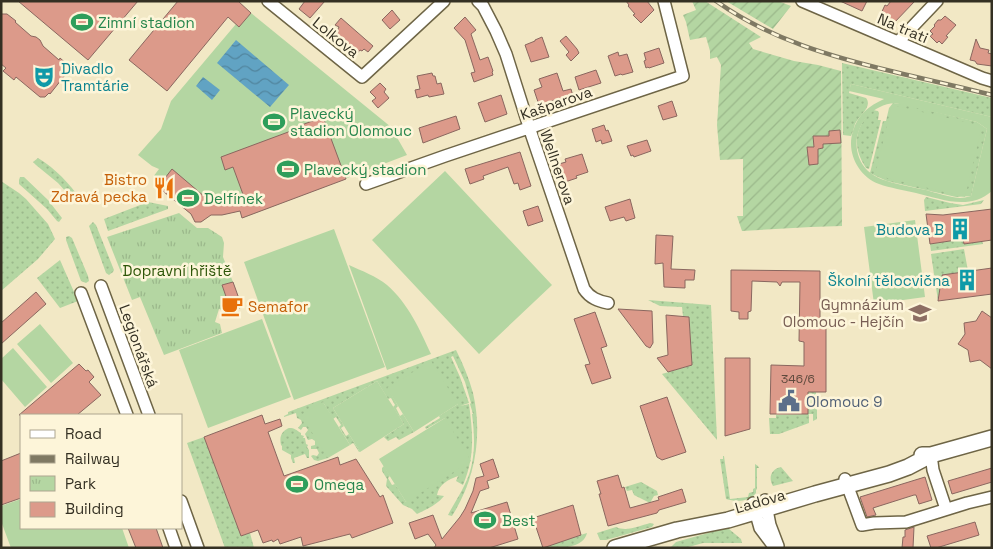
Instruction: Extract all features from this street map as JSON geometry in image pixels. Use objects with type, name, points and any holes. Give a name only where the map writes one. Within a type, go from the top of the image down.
[{"type":"main road","name":"Ladova","points":[[615,548],[677,530],[724,522],[757,508],[815,494],[846,482],[899,471],[919,463],[931,455],[992,438]]},
{"type":"street","name":"Lolkova","points":[[268,1],[362,77],[444,1]]},
{"type":"street","name":"Wellnerova","points":[[478,1],[483,6],[496,30],[506,54],[584,289],[593,298],[608,303]]},
{"type":"street","name":"Kašparova","points":[[366,184],[683,76],[664,1]]},
{"type":"street","name":"Na trati","points":[[802,1],[992,81]]},
{"type":"street","points":[[898,42],[937,1]]},
{"type":"street","name":"Legionářská","points":[[101,286],[149,414]]},
{"type":"street","points":[[81,294],[126,414]]},
{"type":"street","points":[[931,455],[933,470],[946,509]]},
{"type":"street","points":[[846,482],[862,525],[906,522],[992,497]]},
{"type":"street","points":[[182,505],[198,548]]},
{"type":"street","points":[[757,508],[760,528],[777,548]]},
{"type":"street","points":[[168,529],[176,548]]},
{"type":"green space","points":[[692,1],[705,1],[761,37],[749,43],[753,49],[794,61],[841,71],[842,226],[742,231],[737,216],[743,216],[743,159],[720,160],[717,125],[721,65],[717,57],[710,59],[706,37],[690,40],[683,15],[696,10]]},
{"type":"green space","points":[[726,1],[778,1],[791,6],[773,29]]},
{"type":"green space","name":"Plavecký stadion Olomouc","points":[[251,13],[391,127],[407,155],[243,218],[240,211],[222,215],[211,215],[201,222],[195,222],[191,214],[158,187],[160,183],[153,177],[159,169],[138,155],[161,129],[171,101],[236,24],[239,26]]},
{"type":"green space","points":[[842,63],[992,98],[992,117],[851,84],[849,93],[866,98],[868,105],[855,124],[851,136],[843,135]]},
{"type":"green space","points":[[851,84],[992,117],[992,191],[974,201],[955,202],[888,187],[872,180],[865,175],[855,162],[851,139],[855,125],[861,115],[884,99],[849,91]],"holes":[[[895,103],[977,122],[987,129],[971,196],[968,197],[951,197],[881,179],[868,171],[861,161],[857,150],[857,139],[865,119],[883,105]]]},
{"type":"green space","points":[[893,103],[977,122],[987,129],[971,196],[956,197],[887,181],[870,173],[883,121],[886,121],[889,108]]},
{"type":"green space","points":[[892,105],[982,126],[965,197],[875,175]]},
{"type":"green space","points":[[873,110],[878,111],[878,120],[881,120],[869,169],[866,168],[859,152],[857,137],[862,123]]},
{"type":"green space","points":[[38,158],[67,182],[81,200],[80,203],[76,203],[58,183],[33,162]]},
{"type":"green space","points":[[445,171],[552,285],[479,354],[372,240]]},
{"type":"green space","points":[[20,177],[24,177],[48,200],[62,218],[59,222],[19,184]]},
{"type":"green space","points":[[1,181],[26,199],[48,224],[55,239],[38,259],[1,291]]},
{"type":"green space","points":[[926,197],[963,205],[984,200],[981,204],[925,211],[924,200]]},
{"type":"green space","points":[[148,202],[168,206],[168,209],[108,231],[104,219]]},
{"type":"green space","name":"Dopravní hřiště","points":[[179,213],[197,228],[208,228],[222,237],[224,243],[223,257],[233,282],[222,285],[230,306],[225,311],[219,309],[215,322],[220,324],[222,333],[164,355],[140,297],[132,300],[107,237]]},
{"type":"green space","points":[[915,220],[925,297],[874,304],[864,227]]},
{"type":"green space","points":[[93,222],[96,225],[114,270],[109,275],[106,273],[89,226]]},
{"type":"green space","points":[[334,229],[385,367],[294,400],[244,262]]},
{"type":"green space","points":[[66,237],[72,238],[88,276],[89,281],[86,283],[81,281],[66,240]]},
{"type":"green space","points":[[963,239],[964,243],[982,241],[983,244],[931,251],[930,244]]},
{"type":"green space","points":[[964,249],[968,271],[943,275],[944,285],[940,288],[938,301],[931,254]]},
{"type":"green space","points":[[60,260],[78,301],[60,308],[37,278]]},
{"type":"green space","points":[[349,265],[378,279],[394,292],[413,317],[431,354],[387,370]]},
{"type":"green space","points":[[648,300],[711,305],[717,440],[662,374],[692,365],[689,317],[683,316],[682,307],[660,306]]},
{"type":"green space","points":[[262,319],[291,397],[208,428],[179,350]]},
{"type":"green space","points":[[40,324],[73,363],[51,383],[17,344]]},
{"type":"green space","points":[[13,348],[47,387],[25,407],[1,379],[1,359]]},
{"type":"green space","points":[[456,350],[466,371],[473,393],[476,409],[477,441],[475,457],[466,488],[452,516],[448,515],[469,476],[473,459],[474,441],[471,403],[465,382],[453,356],[451,357],[469,403],[460,406],[469,404],[472,435],[470,465],[463,485],[456,481],[458,476],[447,481],[442,485],[437,495],[444,496],[432,506],[417,514],[412,509],[403,505],[386,486],[387,479],[382,468],[384,466],[390,476],[388,478],[392,485],[395,484],[406,502],[445,418],[426,429],[425,427],[458,404],[388,388],[398,406],[396,408],[400,416],[403,414],[414,432],[399,440],[396,437],[388,441],[384,437],[404,424],[393,407],[395,405],[391,398],[388,399],[377,381],[333,408],[344,426],[341,428],[346,436],[349,434],[359,452],[353,443],[350,445],[339,427],[341,425],[336,417],[333,419],[323,402],[328,458],[318,461],[314,460],[311,456],[317,456],[319,453],[317,449],[311,449],[311,446],[315,445],[315,441],[312,439],[308,440],[305,434],[308,430],[306,427],[303,427],[301,430],[298,428],[302,423],[297,418],[296,413],[284,417],[288,412]]},
{"type":"green space","points":[[431,361],[458,404],[414,432],[387,388]]},
{"type":"green space","points":[[377,381],[404,424],[360,452],[333,408]]},
{"type":"green space","points":[[805,392],[816,392],[817,419],[813,421],[813,414],[809,414],[809,423],[779,434],[770,434],[769,418],[776,418],[776,415],[808,414],[808,397]]},
{"type":"green space","points":[[323,402],[350,445],[328,458],[301,415]]},
{"type":"green space","points":[[445,418],[471,461],[406,502],[379,459]]},
{"type":"green space","points":[[289,428],[295,429],[304,436],[303,438],[305,438],[308,445],[309,458],[305,454],[294,458],[295,463],[293,463],[291,455],[282,450],[281,436]]},
{"type":"green space","points":[[204,437],[241,536],[250,533],[254,548],[225,548],[187,443]]},
{"type":"green space","points":[[723,456],[730,499],[748,497],[749,493],[753,492],[755,488],[755,464],[758,466],[757,489],[753,496],[742,501],[726,499],[720,459],[723,459]]},
{"type":"green space","points":[[781,467],[793,481],[773,486],[771,474]]},
{"type":"green space","points":[[641,482],[657,491],[658,495],[654,496],[650,503],[634,495],[632,490],[627,491],[625,487]]},
{"type":"green space","points":[[20,499],[20,529],[122,529],[129,548],[11,548],[1,521],[1,506]]},
{"type":"green space","points":[[650,523],[654,524],[652,527],[606,540],[600,540],[597,533],[616,527],[629,529]]},
{"type":"green space","points":[[726,528],[741,539],[742,543],[703,543],[685,548],[670,548],[676,542]]},
{"type":"green space","points":[[587,533],[585,538],[576,545],[544,548],[551,544]]},
{"type":"water","points":[[236,40],[289,85],[270,107],[217,63]]},
{"type":"water","points":[[203,77],[220,90],[212,100],[196,86]]},
{"type":"building","name":"Zimní stadion","points":[[18,1],[138,1],[88,60]]},
{"type":"building","points":[[178,1],[238,1],[251,13],[239,27],[228,17],[167,91],[129,60]]},
{"type":"building","points":[[305,1],[325,1],[310,18],[299,9]]},
{"type":"building","points":[[626,1],[647,1],[654,10],[641,23],[633,15],[635,14]]},
{"type":"building","points":[[840,1],[867,1],[862,11]]},
{"type":"building","points":[[891,1],[915,1],[893,24],[879,18],[885,5],[887,6]]},
{"type":"building","points":[[392,10],[400,20],[390,29],[382,20]]},
{"type":"building","points":[[1,14],[7,14],[31,36],[40,40],[43,46],[59,60],[60,58],[69,66],[69,70],[50,94],[45,97],[40,97],[16,77],[14,80],[3,71],[6,68],[1,64]]},
{"type":"building","points":[[945,16],[956,25],[946,36],[948,37],[942,44],[939,41],[937,43],[930,36],[933,34],[930,31],[938,20]]},
{"type":"building","points":[[465,17],[476,30],[471,34],[480,60],[488,57],[493,71],[493,75],[474,82],[471,73],[475,72],[465,40],[454,28]]},
{"type":"building","points":[[341,18],[373,46],[368,52],[364,49],[360,50],[355,56],[334,38],[339,27],[335,25]]},
{"type":"building","points":[[566,36],[579,53],[571,61],[566,55],[569,52],[560,41]]},
{"type":"building","points":[[542,37],[549,57],[531,62],[525,45]]},
{"type":"building","points":[[976,39],[980,48],[989,50],[988,53],[992,54],[992,66],[977,64],[975,61],[970,60]]},
{"type":"building","points":[[659,48],[664,63],[646,68],[644,53]]},
{"type":"building","points":[[618,52],[619,56],[627,54],[633,72],[615,76],[608,56]]},
{"type":"building","points":[[596,70],[601,83],[579,90],[575,77]]},
{"type":"building","points":[[432,73],[437,84],[441,83],[444,94],[417,98],[415,90],[420,89],[417,76]]},
{"type":"building","points":[[557,73],[563,91],[571,89],[574,100],[562,104],[561,98],[539,105],[534,90],[542,87],[539,79]]},
{"type":"building","points":[[380,83],[386,89],[384,92],[389,98],[378,108],[372,101],[376,98],[370,92]]},
{"type":"building","points":[[501,95],[507,114],[485,122],[478,103]]},
{"type":"building","points":[[672,101],[677,116],[663,120],[658,106]]},
{"type":"building","points":[[456,116],[460,129],[423,143],[419,128]]},
{"type":"building","points":[[323,117],[346,179],[242,218],[240,211],[222,215],[211,215],[201,222],[195,222],[191,214],[158,187],[172,169],[212,203],[227,202],[244,197],[233,167],[225,170],[221,157]]},
{"type":"building","points":[[604,125],[612,141],[602,144],[601,140],[596,142],[592,129]]},
{"type":"building","points":[[840,130],[841,143],[823,144],[823,148],[818,149],[818,164],[809,165],[807,147],[814,147],[813,136],[829,136],[829,131]]},
{"type":"building","points":[[647,140],[651,151],[634,157],[633,155],[631,156],[627,146]]},
{"type":"building","points":[[520,152],[531,186],[520,190],[518,183],[514,184],[508,167],[483,176],[484,179],[470,184],[465,169]]},
{"type":"building","points":[[582,154],[588,172],[565,182],[559,164],[566,162],[565,159]]},
{"type":"building","points":[[630,199],[635,218],[626,221],[624,217],[610,221],[605,207]]},
{"type":"building","points":[[538,206],[543,221],[528,226],[523,211]]},
{"type":"building","name":"Budova B","points":[[992,209],[992,240],[964,244],[963,239],[930,244],[926,214],[943,215]]},
{"type":"building","points":[[656,235],[673,236],[671,269],[695,270],[694,280],[685,280],[685,288],[664,287],[663,263],[655,264]]},
{"type":"building","name":"Budova B","points":[[992,268],[992,294],[938,301],[940,288],[944,284],[942,275]]},
{"type":"building","points":[[731,270],[820,271],[820,323],[826,323],[826,392],[808,392],[808,414],[770,414],[771,365],[804,366],[804,342],[799,341],[800,282],[782,282],[780,286],[777,282],[752,281],[751,311],[748,312],[748,319],[739,319],[739,312],[731,311]]},
{"type":"building","points":[[233,282],[242,307],[231,311],[222,285]]},
{"type":"building","points":[[36,292],[46,304],[1,344],[1,323]]},
{"type":"building","points":[[618,309],[652,311],[653,343],[650,348],[646,346]]},
{"type":"building","points":[[982,311],[992,318],[992,369],[980,360],[970,362],[968,350],[958,344],[965,334],[964,323],[976,321]]},
{"type":"building","points":[[595,312],[607,346],[601,348],[611,378],[592,384],[585,365],[590,364],[574,319]]},
{"type":"building","points":[[666,315],[689,317],[692,365],[668,372],[657,358],[668,355]]},
{"type":"building","points":[[725,358],[750,358],[750,429],[725,436]]},
{"type":"building","points":[[79,364],[94,377],[89,382],[101,395],[78,414],[20,414]]},
{"type":"building","points":[[667,397],[686,452],[662,460],[657,457],[640,406]]},
{"type":"building","name":"Omega","points":[[262,415],[265,424],[280,419],[282,426],[268,432],[284,476],[338,457],[340,465],[356,459],[380,497],[383,495],[393,523],[352,538],[350,534],[303,546],[301,537],[280,544],[278,539],[273,542],[272,540],[263,543],[258,530],[241,536],[204,437]]},
{"type":"building","points":[[20,453],[20,498],[1,505],[1,461]]},
{"type":"building","name":"Best","points":[[493,459],[499,477],[487,481],[489,488],[480,491],[471,513],[507,502],[518,539],[489,548],[434,548],[436,545],[428,534],[415,539],[409,523],[433,515],[442,539],[465,509],[473,491],[476,478],[484,476],[480,464]]},
{"type":"building","points":[[992,468],[992,482],[952,494],[948,481]]},
{"type":"building","points":[[618,475],[622,488],[624,487],[630,508],[659,500],[658,497],[682,489],[686,502],[659,510],[657,513],[608,526],[597,481]]},
{"type":"building","points":[[925,477],[932,500],[919,504],[916,495],[914,495],[873,508],[876,515],[867,517],[860,497]]},
{"type":"building","points":[[573,505],[581,535],[543,548],[533,518]]},
{"type":"building","points":[[975,522],[979,535],[931,548],[927,536]]},
{"type":"building","points":[[914,527],[913,548],[902,548],[905,530]]},
{"type":"building","points":[[128,529],[156,529],[163,548],[136,548]]},
{"type":"railway","points":[[716,1],[757,26],[825,53],[992,95]]},
{"type":"place","name":"Zimní stadion","points":[[82,22]]},
{"type":"place","name":"Divadlo Tramtárie","points":[[44,77]]},
{"type":"place","name":"Plavecký stadion Olomouc","points":[[274,122]]},
{"type":"place","name":"Plavecký stadion","points":[[288,169]]},
{"type":"place","name":"Bistro Zdravá pecka","points":[[164,188]]},
{"type":"place","name":"Delfínek","points":[[188,198]]},
{"type":"place","name":"Budova B","points":[[960,229]]},
{"type":"place","name":"Školní tělocvična","points":[[967,280]]},
{"type":"place","name":"Semafor","points":[[232,306]]},
{"type":"place","name":"Gymnázium Olomouc - Hejčín","points":[[920,313]]},
{"type":"place","name":"Olomouc 9","points":[[789,401]]},
{"type":"place","name":"Omega","points":[[297,484]]},
{"type":"place","name":"Best","points":[[485,520]]}]
